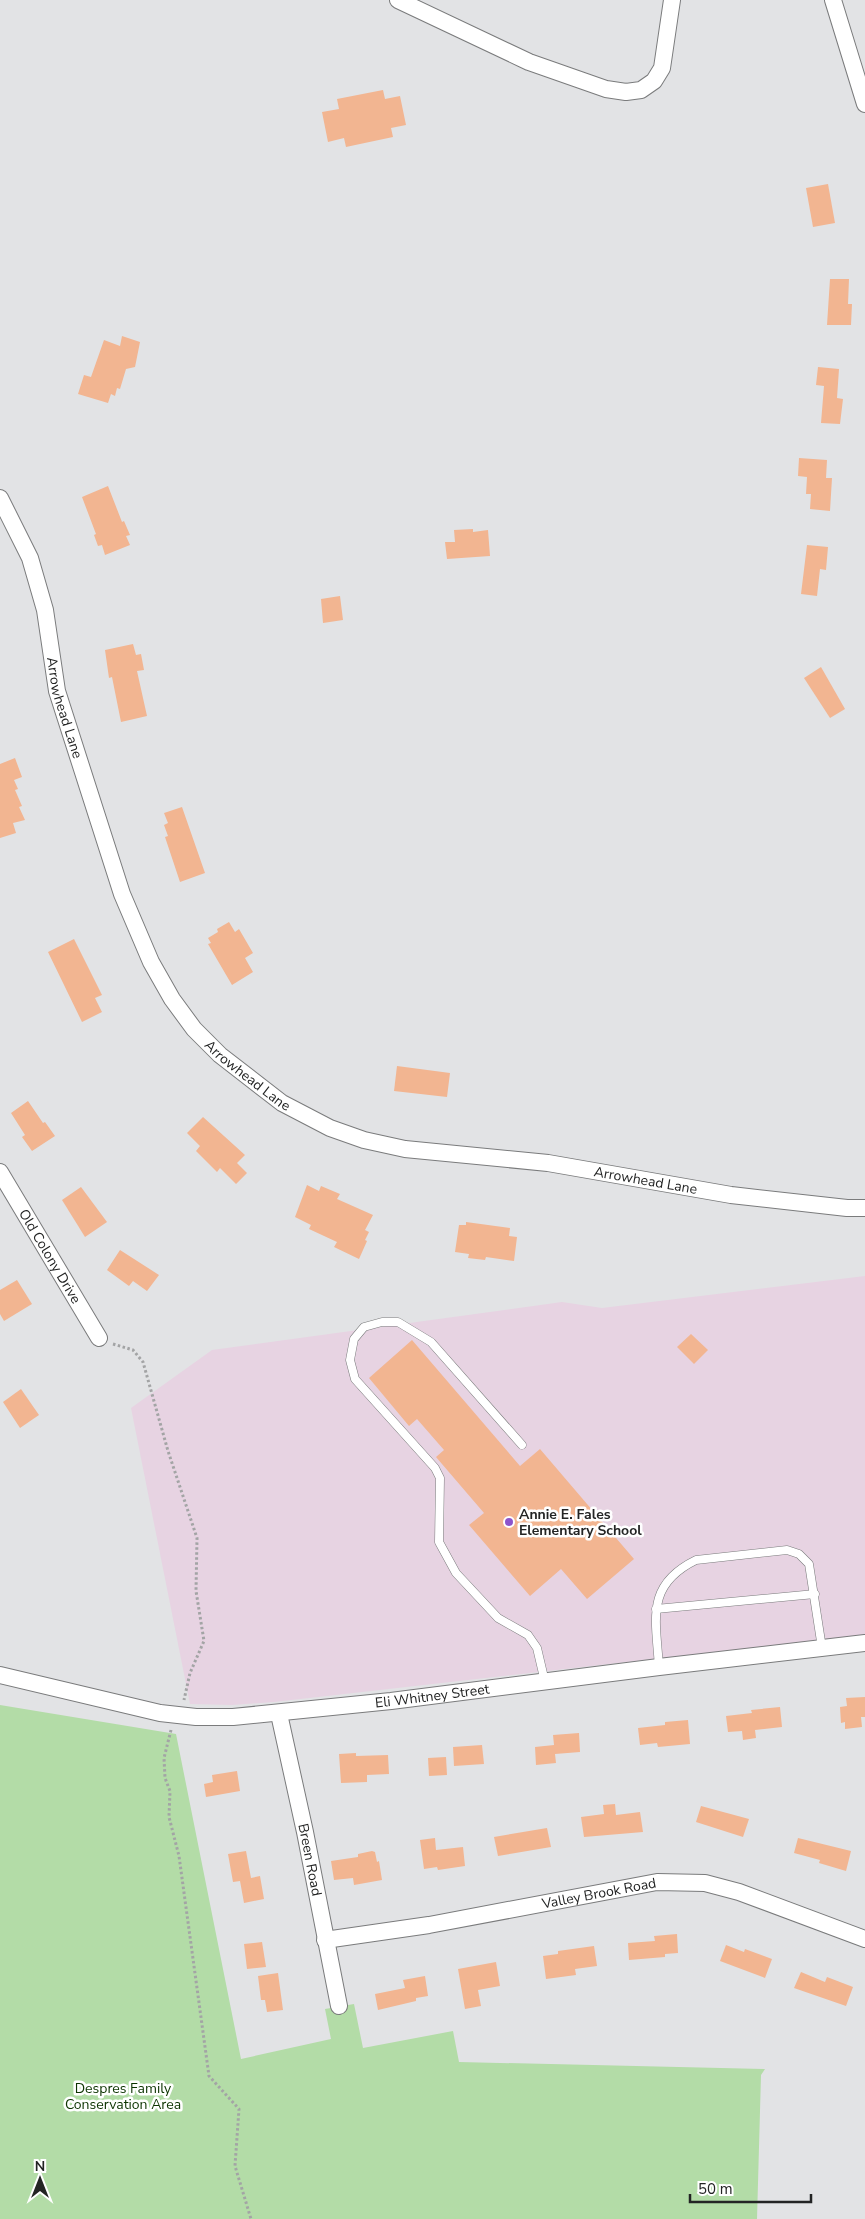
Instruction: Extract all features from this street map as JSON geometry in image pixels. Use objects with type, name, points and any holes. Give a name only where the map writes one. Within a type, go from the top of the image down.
[{"type":"street","points":[[398,0],[529,62],[606,89],[626,92],[641,90],[654,81],[662,68],[672,0]]},
{"type":"street","points":[[833,0],[865,104]]},
{"type":"street","name":"Arrowhead Lane","points":[[2,507],[30,558],[45,610],[57,691],[86,787],[122,894],[150,962],[172,999],[194,1028],[220,1055],[256,1085],[282,1103],[334,1130],[405,1150],[548,1163],[731,1195],[847,1208],[865,1208]]},
{"type":"street","name":"Old Colony Drive","points":[[0,1172],[99,1338]]},
{"type":"street","name":"Eli Whitney Street","points":[[0,1675],[120,1704],[181,1715],[232,1717],[279,1714],[865,1643]]},
{"type":"street","name":"Breen Road","points":[[279,1714],[305,1832],[339,2006]]},
{"type":"street","name":"Valley Brook Road","points":[[325,1940],[429,1924],[657,1882],[681,1881],[705,1883],[738,1892],[865,1938]]},
{"type":"lane","points":[[522,1445],[431,1342],[410,1328],[398,1322],[382,1322],[364,1327],[354,1339],[350,1360],[355,1379],[434,1468],[440,1478],[439,1542],[456,1573],[498,1618],[528,1635],[537,1648],[545,1682]]},
{"type":"lane","points":[[659,1667],[656,1609],[658,1598],[670,1577],[683,1566],[696,1560],[788,1550],[799,1554],[809,1564],[822,1648]]},
{"type":"lane","points":[[656,1609],[815,1594]]},
{"type":"path","points":[[99,1338],[133,1350],[143,1362],[168,1451],[197,1538],[196,1591],[204,1641],[190,1674],[181,1715],[169,1733],[164,1758],[165,1778],[170,1791],[169,1816],[179,1856],[209,2076],[239,2109],[235,2166],[251,2219]]},
{"type":"shaded area","name":"Annie E. Fales Elementary School","points":[[865,1276],[865,1635],[274,1702],[232,1705],[190,1704],[131,1408],[212,1350],[562,1302],[602,1308]]},
{"type":"green space","name":"Despres Family Conservation Area","points":[[0,1705],[176,1734],[241,2059],[331,2039],[325,2009],[354,2004],[363,2048],[453,2031],[459,2062],[765,2069],[761,2075],[757,2219],[0,2219]]},
{"type":"building","points":[[383,90],[385,99],[400,96],[406,125],[391,128],[393,137],[346,147],[344,138],[328,142],[322,112],[339,109],[337,99]]},
{"type":"building","points":[[828,184],[835,223],[813,227],[806,188]]},
{"type":"building","points":[[830,279],[849,279],[848,304],[852,304],[851,325],[827,325]]},
{"type":"building","points":[[122,336],[140,342],[135,367],[126,369],[120,389],[117,388],[115,396],[111,394],[108,403],[78,394],[84,375],[91,377],[104,340],[120,346]]},
{"type":"building","points":[[818,367],[839,369],[837,398],[843,399],[840,424],[821,423],[824,386],[816,385]]},
{"type":"building","points":[[799,458],[827,460],[826,478],[832,478],[830,511],[810,509],[811,494],[806,494],[807,477],[798,476]]},
{"type":"building","points":[[108,486],[122,522],[124,521],[130,535],[126,536],[130,545],[105,555],[102,545],[98,546],[94,535],[96,534],[82,497]]},
{"type":"building","points":[[473,529],[473,532],[488,530],[490,556],[447,559],[445,542],[455,542],[454,530]]},
{"type":"building","points":[[807,545],[828,547],[826,570],[820,569],[817,596],[801,594]]},
{"type":"building","points":[[340,596],[343,620],[323,623],[321,599]]},
{"type":"building","points":[[133,644],[136,655],[141,654],[144,670],[137,671],[147,716],[121,722],[112,677],[109,678],[105,650]]},
{"type":"building","points":[[821,667],[845,709],[830,718],[804,678]]},
{"type":"building","points":[[15,758],[22,777],[14,780],[18,789],[15,790],[22,806],[19,807],[25,820],[13,823],[16,833],[0,838],[0,764]]},
{"type":"building","points":[[182,807],[205,873],[180,882],[165,837],[168,836],[164,825],[168,823],[164,813]]},
{"type":"building","points":[[229,922],[235,932],[239,929],[253,953],[245,958],[253,972],[232,985],[208,944],[211,943],[208,938],[218,932],[217,929]]},
{"type":"building","points":[[74,939],[102,995],[95,998],[102,1012],[82,1022],[48,952]]},
{"type":"building","points":[[397,1066],[450,1073],[447,1097],[394,1091]]},
{"type":"building","points":[[28,1101],[43,1123],[45,1122],[55,1136],[32,1151],[22,1137],[25,1135],[11,1113]]},
{"type":"building","points":[[203,1117],[245,1155],[237,1163],[247,1173],[236,1184],[220,1168],[217,1172],[196,1151],[200,1146],[187,1133]]},
{"type":"building","points":[[307,1185],[319,1191],[321,1186],[340,1194],[337,1199],[373,1215],[365,1230],[369,1232],[359,1259],[334,1247],[337,1242],[309,1229],[311,1225],[295,1217]]},
{"type":"building","points":[[81,1187],[107,1222],[85,1237],[62,1200]]},
{"type":"building","points":[[466,1222],[510,1228],[509,1236],[517,1237],[514,1261],[486,1257],[485,1260],[468,1258],[469,1254],[455,1252],[459,1225],[466,1225]]},
{"type":"building","points":[[120,1250],[159,1275],[147,1291],[133,1281],[129,1286],[107,1270]]},
{"type":"building","points":[[17,1280],[32,1304],[4,1321],[0,1314],[0,1290]]},
{"type":"building","points":[[691,1334],[708,1350],[694,1364],[677,1347]]},
{"type":"building","points":[[412,1340],[520,1466],[540,1449],[634,1559],[587,1599],[561,1569],[530,1596],[469,1525],[484,1513],[436,1457],[444,1450],[417,1419],[409,1426],[369,1378]]},
{"type":"building","points":[[21,1389],[39,1415],[20,1428],[3,1402]]},
{"type":"building","points":[[865,1697],[865,1717],[861,1717],[862,1727],[845,1729],[845,1722],[841,1723],[840,1707],[847,1706],[846,1698]]},
{"type":"building","points":[[780,1707],[782,1727],[755,1730],[756,1738],[743,1740],[742,1731],[728,1732],[726,1716],[752,1713],[751,1710]]},
{"type":"building","points":[[688,1720],[690,1744],[658,1747],[657,1743],[640,1745],[638,1728],[665,1725],[665,1722]]},
{"type":"building","points":[[579,1733],[580,1752],[555,1754],[556,1763],[536,1765],[535,1747],[554,1745],[553,1735]]},
{"type":"building","points":[[482,1745],[484,1764],[454,1766],[453,1747]]},
{"type":"building","points":[[356,1753],[356,1756],[388,1755],[389,1774],[367,1775],[367,1782],[341,1783],[339,1754]]},
{"type":"building","points":[[446,1757],[447,1775],[429,1776],[428,1758]]},
{"type":"building","points":[[237,1771],[240,1791],[206,1797],[204,1784],[213,1782],[212,1775]]},
{"type":"building","points":[[615,1804],[616,1815],[640,1812],[643,1832],[584,1837],[581,1817],[604,1814],[603,1805]]},
{"type":"building","points":[[701,1806],[749,1819],[743,1837],[696,1822]]},
{"type":"building","points":[[547,1828],[551,1847],[498,1856],[494,1837]]},
{"type":"building","points":[[435,1838],[436,1850],[463,1847],[465,1866],[438,1870],[437,1867],[424,1869],[420,1840]]},
{"type":"building","points":[[798,1838],[851,1851],[846,1871],[819,1863],[820,1860],[794,1853]]},
{"type":"building","points":[[246,1851],[251,1878],[260,1876],[264,1899],[244,1903],[240,1881],[233,1882],[228,1854]]},
{"type":"building","points":[[375,1852],[377,1862],[379,1861],[382,1880],[354,1885],[353,1878],[334,1880],[331,1861],[358,1857],[358,1854]]},
{"type":"building","points":[[677,1934],[678,1953],[665,1954],[665,1957],[629,1960],[628,1943],[655,1941],[654,1936]]},
{"type":"building","points":[[262,1942],[266,1967],[247,1969],[244,1944]]},
{"type":"building","points":[[726,1945],[744,1952],[745,1949],[772,1959],[765,1978],[720,1961]]},
{"type":"building","points":[[594,1946],[597,1966],[575,1969],[576,1975],[546,1979],[543,1956],[558,1954],[558,1951]]},
{"type":"building","points":[[496,1962],[500,1986],[478,1990],[481,2006],[465,2009],[458,1969]]},
{"type":"building","points":[[801,1972],[825,1982],[827,1977],[853,1987],[846,2006],[794,1988]]},
{"type":"building","points":[[278,1973],[283,2010],[267,2012],[265,2000],[261,2000],[258,1976]]},
{"type":"building","points":[[425,1976],[428,1996],[416,1998],[416,2001],[378,2010],[375,1994],[405,1988],[403,1980]]},
{"type":"place","name":"Annie E. Fales Elementary School","points":[[509,1522]]}]
